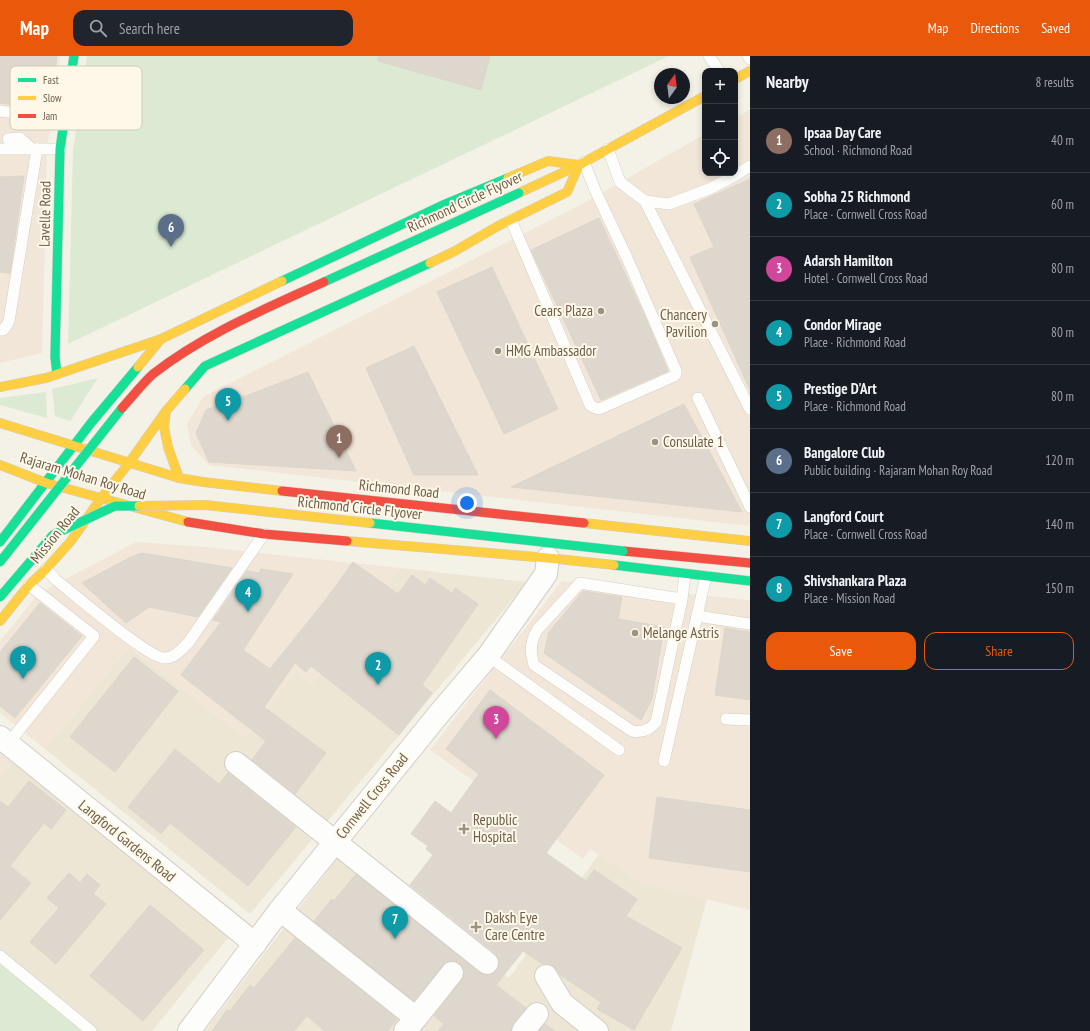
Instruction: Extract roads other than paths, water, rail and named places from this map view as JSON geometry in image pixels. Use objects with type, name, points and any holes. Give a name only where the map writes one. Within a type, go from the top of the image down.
[{"type":"main road","name":"Lavelle Road","points":[[72,66],[74,56]]},
{"type":"main road","name":"Richmond Circle Flyover","points":[[0,562],[121,409],[152,375],[187,350],[236,322],[519,193],[608,150],[702,98]]},
{"type":"main road","name":"Lavelle Road","points":[[58,374],[55,357],[60,148],[63,130]]},
{"type":"main road","points":[[0,387],[46,378],[161,339],[443,205],[548,161],[581,163]]},
{"type":"main road","name":"Mission Road","points":[[0,621],[29,585],[46,569],[71,541],[166,411],[205,366],[416,270],[567,192],[581,163]]},
{"type":"main road","points":[[0,542],[73,446],[161,339]]},
{"type":"main road","points":[[166,411],[164,427],[168,447],[180,478]]},
{"type":"main road","name":"Richmond Road","points":[[0,423],[128,463],[180,478],[203,482],[750,542]]},
{"type":"main road","name":"Rajaram Mohan Roy Road","points":[[0,466],[46,483],[102,497],[189,522],[264,534]]},
{"type":"main road","name":"Richmond Circle Flyover","points":[[0,597],[53,535],[115,506],[205,505],[615,550],[750,563]]},
{"type":"main road","points":[[264,534],[548,558],[750,581]]},
{"type":"street","name":"Cornwell Cross Road","points":[[189,1031],[280,910],[438,714],[488,656],[546,574],[548,558]]},
{"type":"street","name":"Langford Gardens Road","points":[[4,740],[254,944]]},
{"type":"street","points":[[236,763],[487,963]]},
{"type":"street","points":[[280,910],[410,1024],[452,973]]},
{"type":"street","points":[[546,976],[562,1004],[597,1031]]},
{"type":"street","points":[[523,1031],[537,1014]]},
{"type":"lane","points":[[708,56],[717,68]]},
{"type":"lane","points":[[743,75],[750,84]]},
{"type":"lane","points":[[0,111],[10,113]]},
{"type":"lane","points":[[8,139],[20,138],[35,149]]},
{"type":"lane","points":[[0,149],[60,148]]},
{"type":"lane","points":[[0,330],[3,330],[9,321],[35,149]]},
{"type":"lane","points":[[608,150],[620,182],[645,201],[750,410]]},
{"type":"lane","points":[[511,220],[590,405],[599,408],[674,376],[676,371],[628,260],[598,195],[581,163]]},
{"type":"lane","points":[[645,201],[669,204],[709,189],[750,166]]},
{"type":"lane","points":[[698,398],[750,507]]},
{"type":"lane","points":[[46,569],[56,580],[126,636],[156,656],[165,658],[176,655],[188,643],[264,534]]},
{"type":"lane","points":[[682,599],[580,583],[537,630],[532,639],[531,648],[531,657],[534,665],[632,731],[638,732],[649,729],[656,722],[682,599],[685,574]]},
{"type":"lane","points":[[664,761],[706,576]]},
{"type":"lane","points":[[4,740],[94,636],[29,585]]},
{"type":"lane","points":[[697,616],[750,624]]},
{"type":"lane","points":[[488,656],[619,750]]},
{"type":"lane","points":[[726,719],[750,720]]},
{"type":"lane","points":[[0,956],[91,1031]]},
{"type":"place","name":"Bangalore Club","points":[[171,247]]},
{"type":"place","name":"Cears Plaza","points":[[601,311]]},
{"type":"place","name":"Chancery Pavilion","points":[[715,324]]},
{"type":"place","name":"HMG Ambassador","points":[[498,351]]},
{"type":"place","name":"Prestige D'Art","points":[[228,421]]},
{"type":"place","name":"Consulate 1","points":[[655,442]]},
{"type":"place","name":"Ipsaa Day Care","points":[[339,458]]},
{"type":"place","name":"Condor Mirage","points":[[248,612]]},
{"type":"place","name":"Melange Astris","points":[[635,633]]},
{"type":"place","name":"Shivshankara Plaza","points":[[23,679]]},
{"type":"place","name":"Sobha 25 Richmond","points":[[378,685]]},
{"type":"place","name":"Adarsh Hamilton","points":[[496,739]]},
{"type":"place","name":"Republic Hospital","points":[[464,829]]},
{"type":"place","name":"Daksh Eye Care Centre","points":[[476,927]]},
{"type":"place","name":"Langford Court","points":[[395,939]]}]
